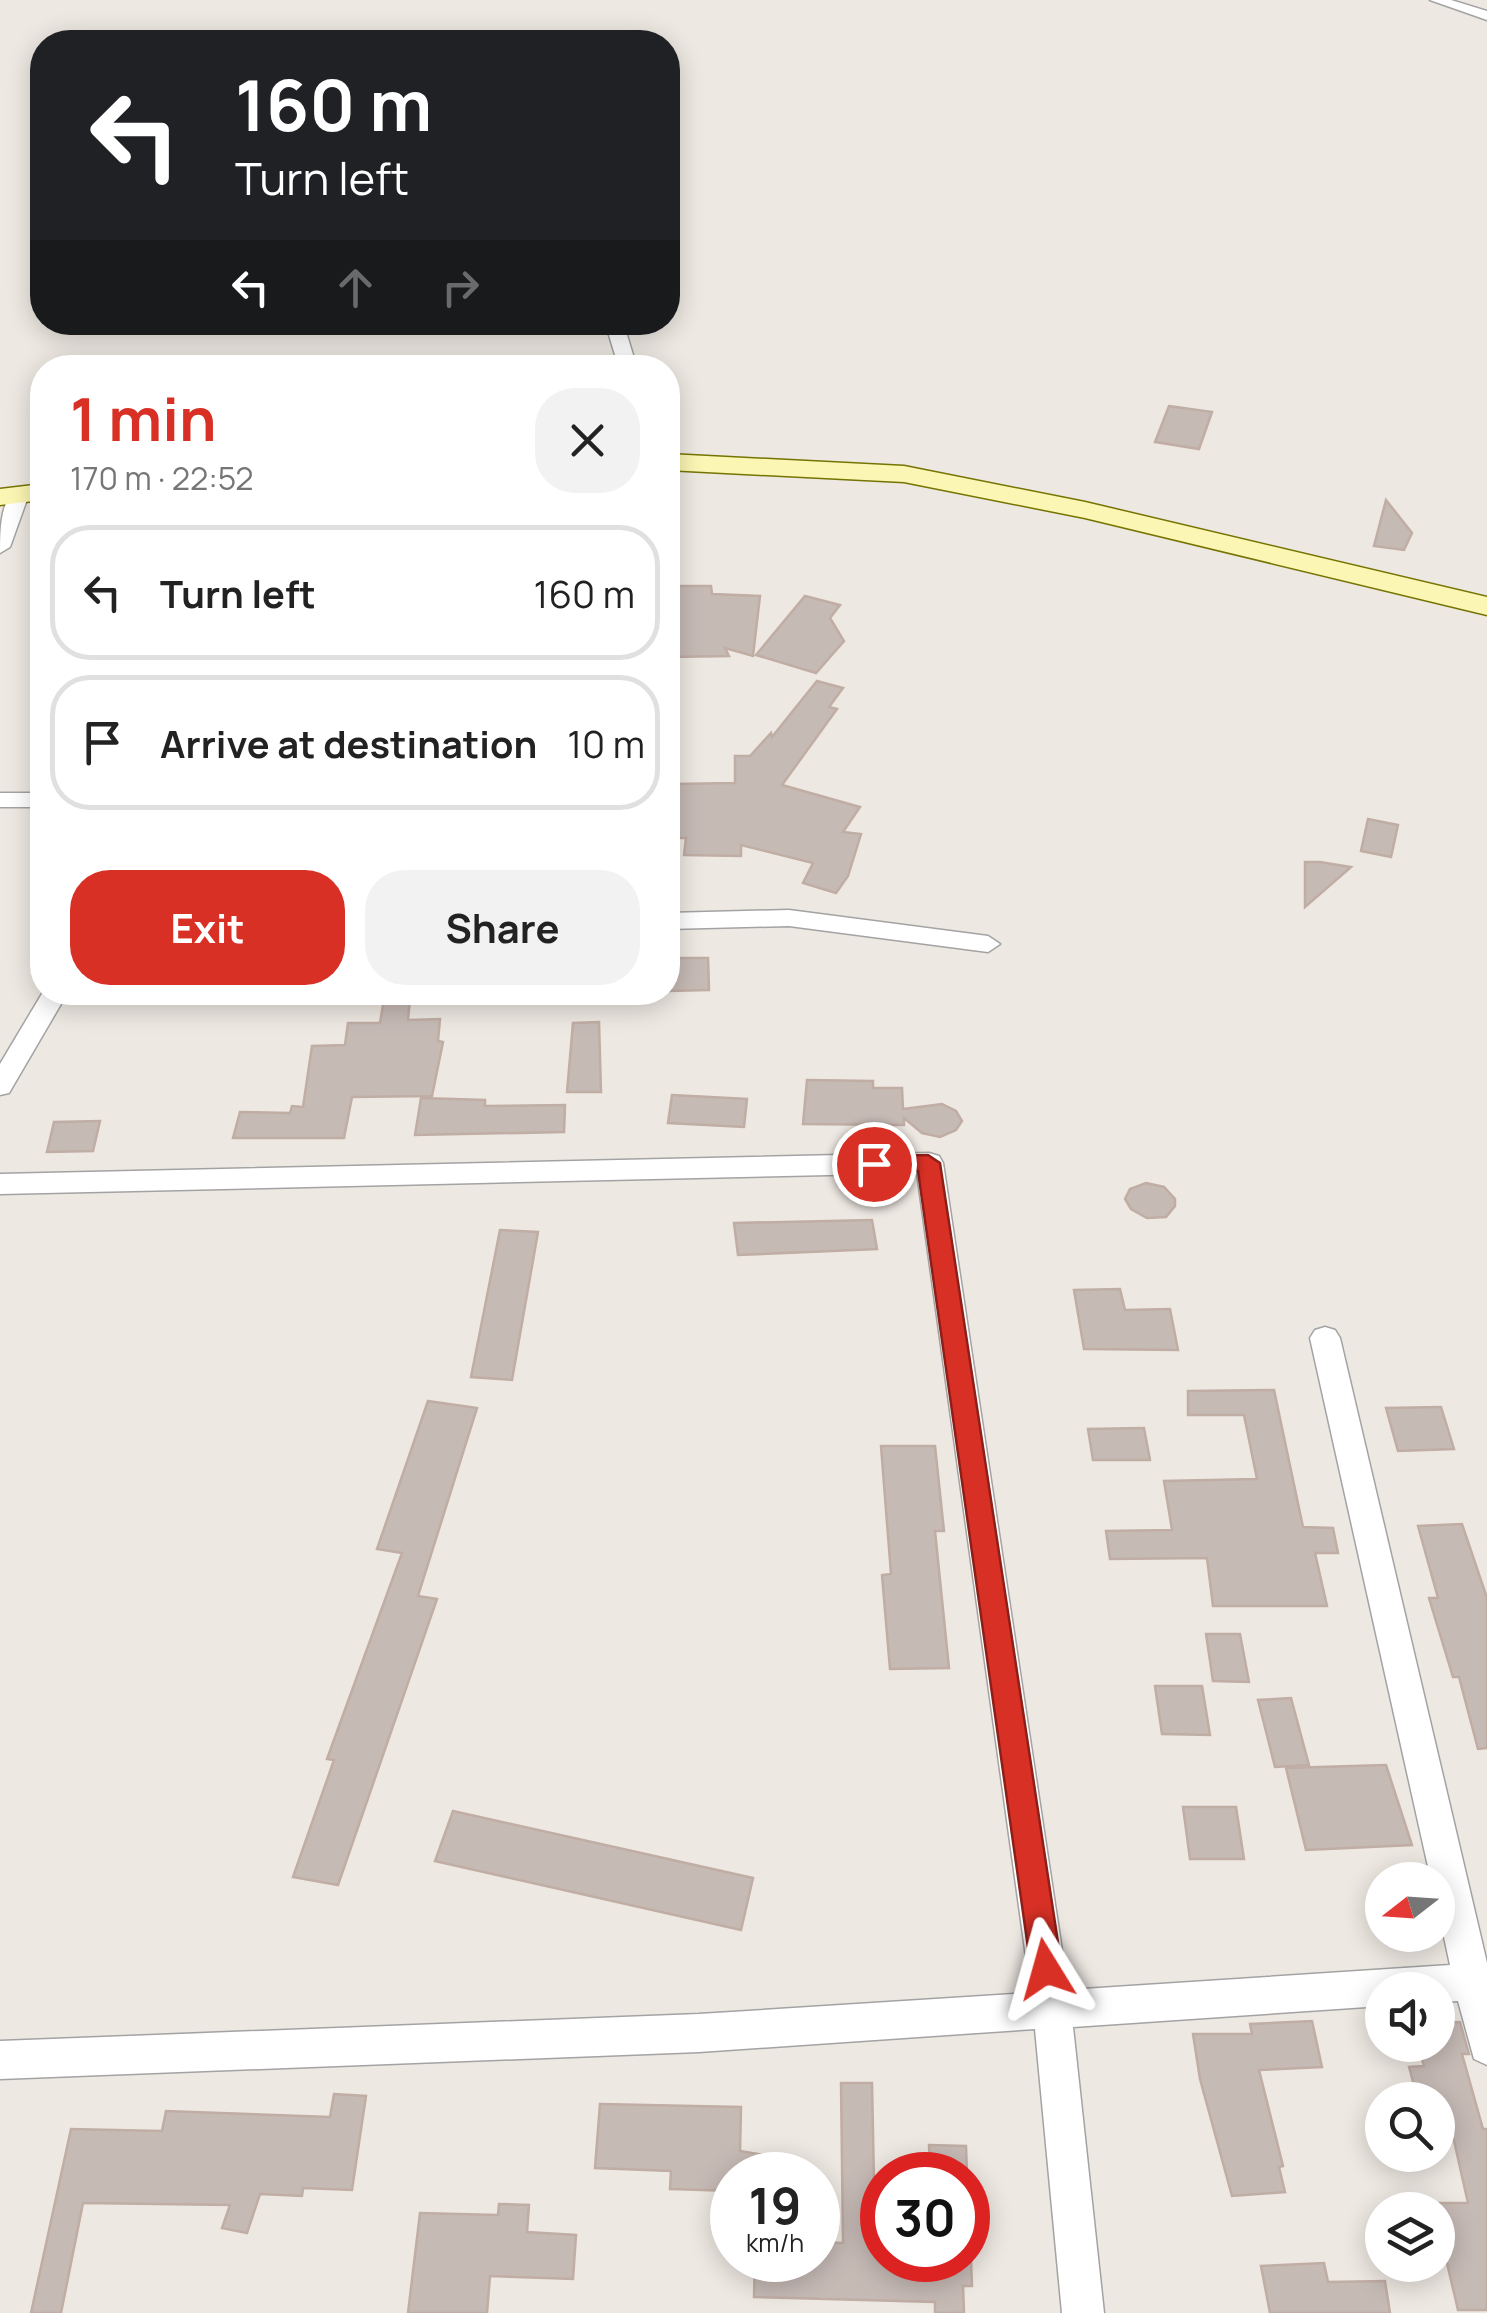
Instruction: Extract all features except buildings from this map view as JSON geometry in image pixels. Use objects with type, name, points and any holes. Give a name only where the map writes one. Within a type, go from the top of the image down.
[{"type":"main road","points":[[680,459],[904,474],[1085,510],[1284,561],[1487,606]]},
{"type":"street","points":[[1437,0],[1487,16]]},
{"type":"street","points":[[0,547],[21,494]]},
{"type":"street","points":[[0,800],[30,800]]},
{"type":"street","points":[[680,920],[788,918],[988,944]]},
{"type":"street","points":[[0,1086],[48,1005]]},
{"type":"street","points":[[0,1184],[928,1163],[1052,2007],[1083,2313]]},
{"type":"street","points":[[1326,1338],[1479,1981],[1487,2046]]},
{"type":"street","points":[[0,2060],[699,2034],[1052,2007],[1479,1981]]},
{"type":"route","points":[[874,1164],[928,1163],[1046,1969]]}]
